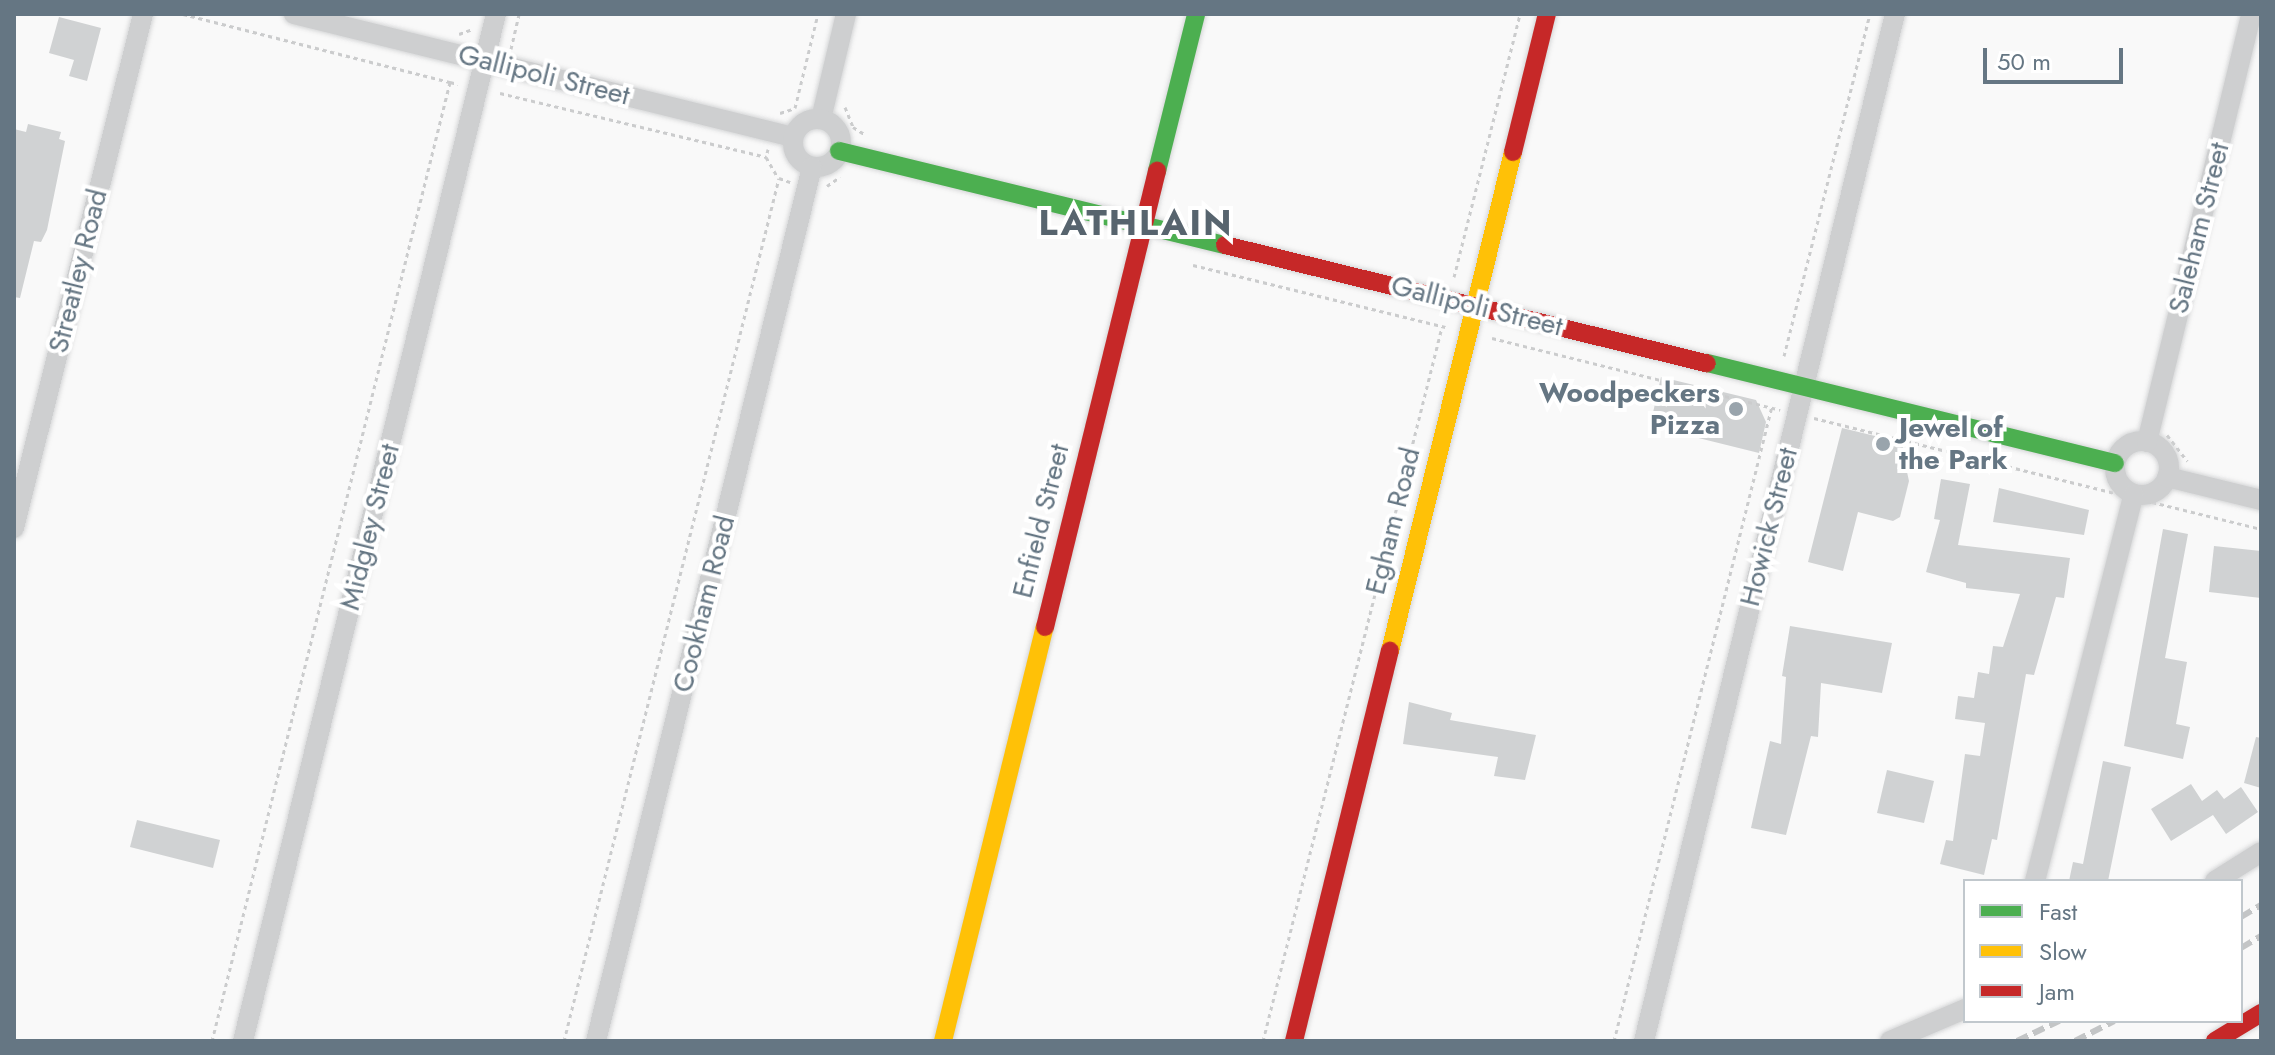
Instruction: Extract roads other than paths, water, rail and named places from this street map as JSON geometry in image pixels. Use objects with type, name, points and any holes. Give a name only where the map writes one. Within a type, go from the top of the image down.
[{"type":"street","name":"Streatley Road","points":[[14,528],[143,14]]},
{"type":"street","name":"Gallipoli Street","points":[[294,14],[793,137]]},
{"type":"street","name":"Midgley Street","points":[[243,1041],[496,14]]},
{"type":"street","points":[[821,119],[846,14]]},
{"type":"street","name":"Enfield Street","points":[[943,1041],[1196,14]]},
{"type":"street","name":"Egham Road","points":[[1294,1041],[1547,14]]},
{"type":"street","name":"Howick Street","points":[[1644,1041],[1895,14]]},
{"type":"street","name":"Saleham Street","points":[[2149,433],[2251,14]]},
{"type":"street","points":[[821,119],[839,134],[839,151],[832,162],[810,176],[795,153],[793,137],[801,125],[821,119]]},
{"type":"street","name":"Gallipoli Street","points":[[839,151],[1145,223],[2115,463]]},
{"type":"street","name":"Cookham Road","points":[[596,1041],[810,176]]},
{"type":"street","points":[[2149,433],[2165,455],[2167,477],[2154,492],[2134,496],[2118,482],[2115,463],[2127,445],[2149,433]]},
{"type":"street","points":[[2167,477],[2261,500]]},
{"type":"street","points":[[2036,879],[2134,496]]},
{"type":"street","points":[[2218,879],[2261,852]]},
{"type":"street","points":[[1890,1041],[1963,1010]]},
{"type":"street","points":[[2215,1041],[2261,1013]]},
{"type":"railway","points":[[2243,916],[2261,905]]},
{"type":"railway","points":[[2243,947],[2261,936]]},
{"type":"railway","points":[[2017,1041],[2055,1023]]},
{"type":"railway","points":[[2075,1041],[2110,1023]]},
{"type":"place","name":"Woodpeckers Pizza","points":[[1736,409]]},
{"type":"place","name":"Jewel of the Park","points":[[1883,444]]},
{"type":"district","name":"LATHLAIN","points":[[1136,223]]}]
